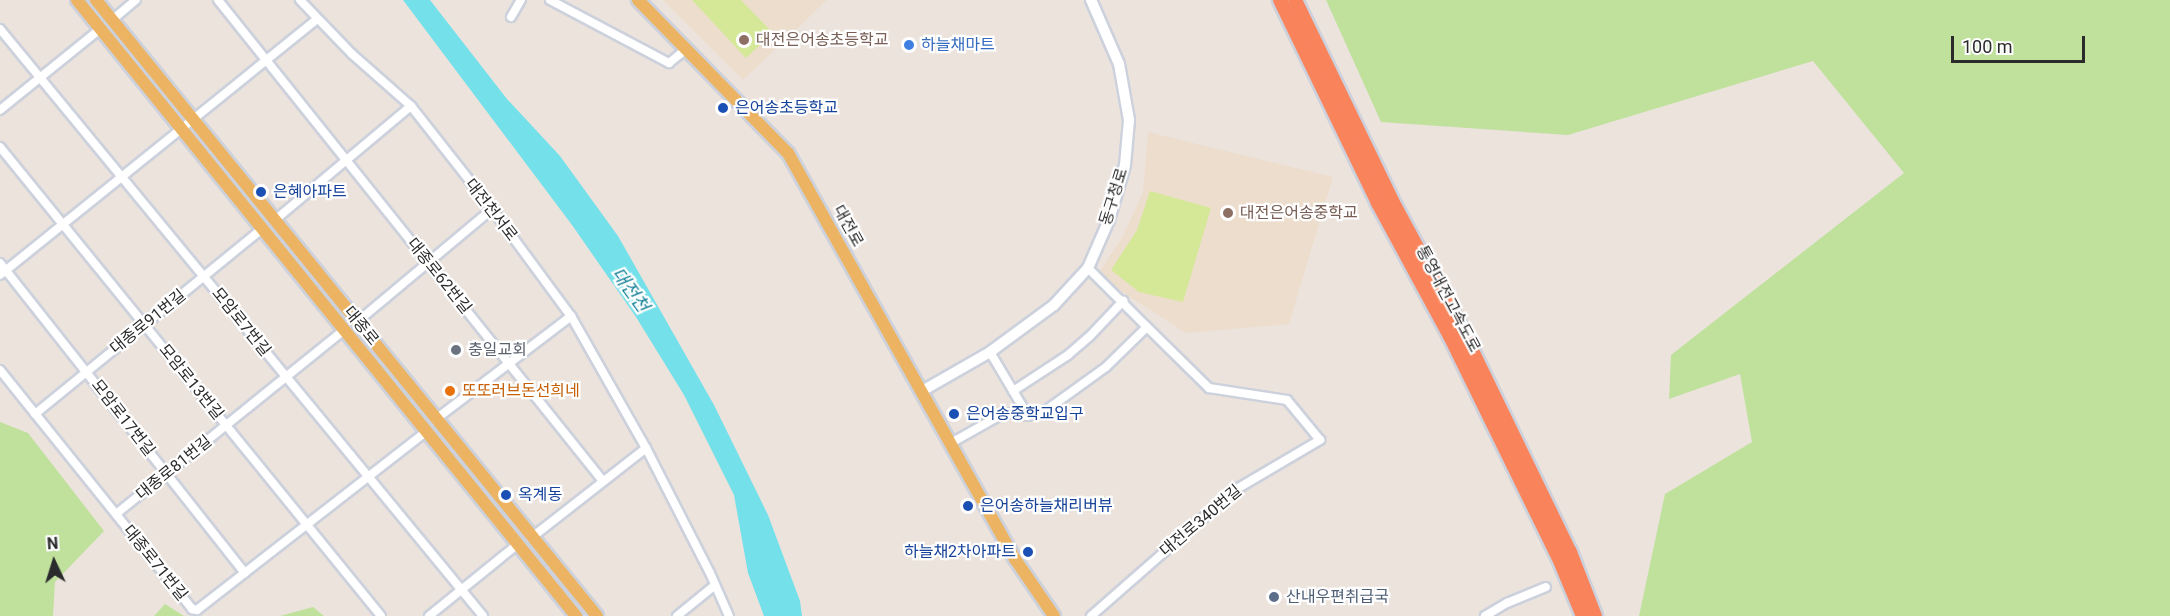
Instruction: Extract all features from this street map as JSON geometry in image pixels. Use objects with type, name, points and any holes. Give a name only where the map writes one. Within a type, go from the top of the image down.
[{"type":"highway","name":"통영대전고속도로","points":[[1280,0],[1378,203],[1564,554]]},
{"type":"highway","name":"통영대전고속도로","points":[[1295,0],[1391,199],[1462,332],[1580,592],[1595,616]]},
{"type":"highway","name":"통영대전고속도로","points":[[1580,592],[1582,616]]},
{"type":"main road","name":"대종로","points":[[77,0],[576,616]]},
{"type":"main road","name":"대종로","points":[[96,0],[194,118],[531,538],[597,616]]},
{"type":"main road","name":"대전로","points":[[638,0],[788,153],[1015,559],[1054,616]]},
{"type":"main road","name":"동구청로","points":[[922,391],[990,352],[1054,305],[1088,268],[1109,220],[1125,165],[1129,120],[1119,64],[1091,0]]},
{"type":"street","points":[[112,20],[136,0]]},
{"type":"street","name":"대종로62번길","points":[[218,0],[603,481]]},
{"type":"street","name":"대전천서로","points":[[300,0],[317,19],[411,106],[492,209],[571,316],[646,448],[729,616]]},
{"type":"street","points":[[511,16],[521,0]]},
{"type":"street","points":[[550,0],[669,63],[686,49]]},
{"type":"street","points":[[3,273],[317,19]]},
{"type":"street","name":"모암로7번길","points":[[0,29],[483,616]]},
{"type":"street","points":[[0,110],[100,29]]},
{"type":"street","points":[[275,220],[411,106]]},
{"type":"street","name":"모암로13번길","points":[[0,147],[381,616]]},
{"type":"street","name":"대종로","points":[[357,322],[492,209]]},
{"type":"street","name":"대종로91번길","points":[[35,414],[261,230]]},
{"type":"street","name":"모암로17번길","points":[[0,263],[3,273],[87,372],[245,573]]},
{"type":"street","points":[[951,443],[999,416],[1011,413],[1028,416],[1045,411],[1106,367],[1147,327],[1088,268]]},
{"type":"street","points":[[1013,391],[1075,349],[1123,301]]},
{"type":"street","points":[[436,419],[571,316]]},
{"type":"street","name":"대전로340번길","points":[[1091,616],[1235,490],[1320,440],[1287,400],[1209,388],[1147,327]]},
{"type":"street","name":"대종로81번길","points":[[116,514],[343,331]]},
{"type":"street","points":[[990,352],[1028,416]]},
{"type":"street","name":"대종로71번길","points":[[0,370],[192,609],[200,609],[426,432]]},
{"type":"street","points":[[531,538],[646,448]]},
{"type":"street","points":[[429,616],[518,544]]},
{"type":"street","points":[[677,616],[715,585]]},
{"type":"street","points":[[1485,616],[1507,603],[1546,587]]},
{"type":"shaded area","name":"대전은어송초등학교","points":[[663,0],[827,0],[743,80]]},
{"type":"shaded area","name":"대전은어송중학교","points":[[1148,132],[1333,177],[1289,324],[1186,333],[1097,276],[1124,234],[1143,192]]},
{"type":"green space","points":[[692,0],[741,0],[773,33],[746,58]]},
{"type":"green space","points":[[1326,0],[2170,0],[2170,616],[1639,616],[1665,494],[1752,442],[1740,374],[1669,399],[1671,355],[1904,173],[1813,61],[1568,135],[1381,122]]},
{"type":"green space","points":[[1150,191],[1211,208],[1183,302],[1139,292],[1111,270],[1137,230]]},
{"type":"green space","points":[[0,422],[28,433],[104,531],[55,582],[53,616],[0,616]]},
{"type":"green space","points":[[165,604],[184,616],[154,616]]},
{"type":"green space","points":[[313,607],[324,616],[280,616]]},
{"type":"water","name":"대전천","points":[[403,0],[430,0],[507,99],[560,156],[618,236],[714,405],[768,515],[800,601],[802,616],[764,616],[748,573],[734,495],[684,395],[636,317],[572,225]]},
{"type":"place","name":"대전은어송초등학교","points":[[744,40]]},
{"type":"place","name":"하늘채마트","points":[[909,45]]},
{"type":"place","name":"은어송초등학교","points":[[723,108]]},
{"type":"place","name":"은혜아파트","points":[[261,192]]},
{"type":"place","name":"대전은어송중학교","points":[[1228,213]]},
{"type":"place","name":"충일교회","points":[[456,350]]},
{"type":"place","name":"또또러브돈선희네","points":[[450,391]]},
{"type":"place","name":"은어송중학교입구","points":[[954,414]]},
{"type":"place","name":"옥계동","points":[[506,495]]},
{"type":"place","name":"은어송하늘채리버뷰","points":[[968,506]]},
{"type":"place","name":"하늘채2차아파트","points":[[1028,552]]},
{"type":"place","name":"산내우편취급국","points":[[1274,597]]}]
